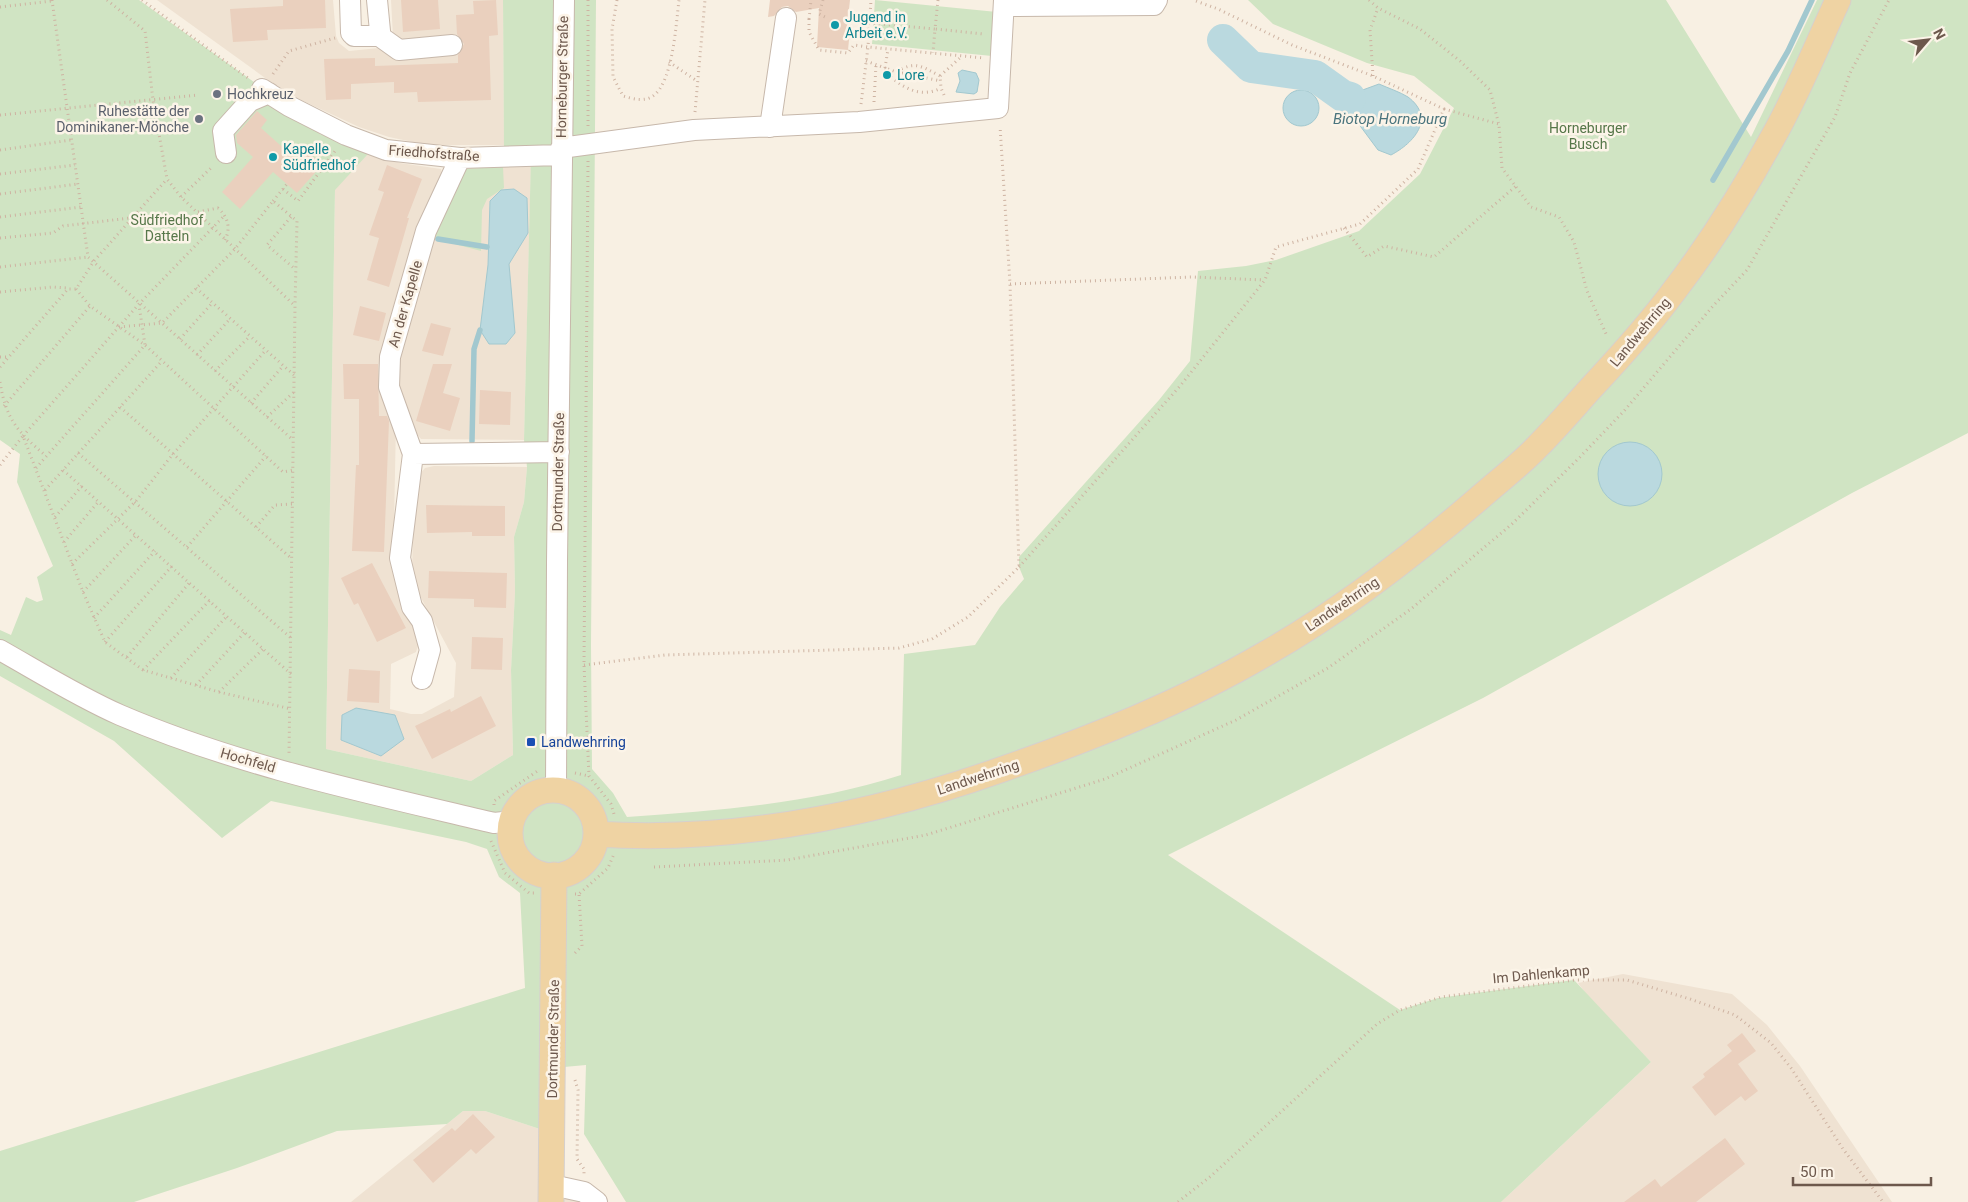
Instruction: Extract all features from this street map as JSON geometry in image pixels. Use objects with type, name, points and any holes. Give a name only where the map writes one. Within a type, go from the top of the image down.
[{"type":"main road","name":"Landwehrring","points":[[596,834],[619,836],[722,833],[806,822],[949,788],[1069,746],[1185,695],[1264,655],[1315,623],[1380,578],[1445,528],[1536,448],[1619,358],[1674,292],[1724,220],[1775,135],[1838,0]]},
{"type":"main road","points":[[556,790],[569,793],[585,804],[594,821],[596,834],[594,847],[588,858],[573,870],[554,876],[541,874],[529,868],[519,859],[513,847],[510,834],[512,821],[518,807],[528,797],[542,791],[556,790]]},
{"type":"main road","name":"Dortmunder Straße","points":[[552,1194],[563,1069],[563,961],[554,876]]},
{"type":"street","points":[[350,0],[351,33],[354,36],[378,35],[399,50],[452,45]]},
{"type":"street","points":[[377,0],[380,31],[378,35]]},
{"type":"street","name":"Horneburger Straße","points":[[561,151],[564,0]]},
{"type":"street","points":[[952,112],[998,108],[1004,3],[1154,5],[1157,0]]},
{"type":"street","points":[[770,127],[786,18]]},
{"type":"street","name":"Friedhofstraße","points":[[265,91],[289,106],[346,135],[386,150],[460,158],[561,151],[588,143],[694,130],[859,122],[952,112]]},
{"type":"street","points":[[226,153],[223,131],[250,101],[265,91]]},
{"type":"street","name":"Dortmunder Straße","points":[[556,790],[561,151]]},
{"type":"street","name":"An der Kapelle","points":[[422,679],[430,650],[422,621],[412,607],[400,558],[413,454],[389,387],[390,357],[426,232],[460,158]]},
{"type":"street","points":[[413,454],[558,452]]},
{"type":"street","name":"Hochfeld","points":[[0,650],[118,714],[214,750],[312,779],[484,821],[494,823],[512,821]]},
{"type":"street","points":[[552,1194],[590,1197]]},
{"type":"path","points":[[0,7],[52,0],[88,257]]},
{"type":"path","points":[[107,0],[145,31],[153,100],[167,179],[181,197],[295,306]]},
{"type":"path","points":[[142,0],[265,91],[289,51],[351,33]]},
{"type":"path","points":[[588,0],[584,665],[589,776]]},
{"type":"path","points":[[617,0],[612,29],[612,77],[623,96],[639,100],[652,98],[663,87],[679,0]]},
{"type":"path","points":[[694,130],[705,0]]},
{"type":"path","points":[[823,0],[819,14],[826,18]]},
{"type":"path","points":[[867,106],[861,106],[871,0]]},
{"type":"path","points":[[933,53],[938,0]]},
{"type":"path","points":[[1193,0],[1218,9],[1292,45],[1373,76],[1444,109],[1500,125]]},
{"type":"path","points":[[1369,0],[1378,8],[1420,30],[1460,61],[1490,90],[1500,125],[1502,168],[1532,207],[1559,217],[1574,242],[1587,291],[1606,336]]},
{"type":"path","points":[[1624,410],[1713,306],[1748,270],[1834,117],[1850,74],[1890,0]]},
{"type":"path","points":[[1373,76],[1370,30],[1378,8]]},
{"type":"path","points":[[809,19],[809,32],[819,50],[848,52],[854,45],[1001,60]]},
{"type":"path","points":[[869,23],[1002,36]]},
{"type":"path","points":[[888,49],[887,69],[884,77],[887,79],[891,77]]},
{"type":"path","points":[[952,112],[940,88],[940,76],[963,56]]},
{"type":"path","points":[[866,61],[896,72],[940,81]]},
{"type":"path","points":[[669,62],[697,82]]},
{"type":"path","points":[[873,107],[876,65]]},
{"type":"path","points":[[896,72],[904,67],[918,65],[940,76]]},
{"type":"path","points":[[887,69],[891,77],[904,88],[924,92],[940,88]]},
{"type":"path","points":[[0,115],[198,95]]},
{"type":"path","points":[[998,108],[1010,284],[1019,567]]},
{"type":"path","points":[[584,665],[665,655],[899,648],[932,639],[968,617],[1019,567],[1180,386],[1265,280],[1276,247],[1360,224],[1418,169],[1444,109]]},
{"type":"path","points":[[283,189],[298,201],[346,135]]},
{"type":"path","points":[[0,150],[71,140]]},
{"type":"path","points":[[181,197],[226,153]]},
{"type":"path","points":[[0,174],[75,165]]},
{"type":"path","points":[[76,289],[94,261],[167,179]]},
{"type":"path","points":[[0,194],[78,184]]},
{"type":"path","points":[[119,327],[162,323],[235,249],[287,184]]},
{"type":"path","points":[[1344,228],[1367,257],[1384,246],[1434,257],[1516,186]]},
{"type":"path","points":[[273,201],[296,221],[291,709],[288,758],[280,756]]},
{"type":"path","points":[[0,217],[81,207]]},
{"type":"path","points":[[197,212],[218,208],[225,214],[230,231],[226,240]]},
{"type":"path","points":[[0,465],[23,436],[139,304],[225,214]]},
{"type":"path","points":[[291,217],[268,245],[296,269]]},
{"type":"path","points":[[0,238],[53,233],[63,226],[131,218]]},
{"type":"path","points":[[0,267],[88,257],[293,441]]},
{"type":"path","points":[[1010,284],[1192,277],[1265,280]]},
{"type":"path","points":[[0,292],[53,287],[76,289],[90,306],[145,345],[283,472],[293,470]]},
{"type":"path","points":[[0,367],[68,288]]},
{"type":"path","points":[[196,288],[294,375]]},
{"type":"path","points":[[180,339],[213,302]]},
{"type":"path","points":[[36,468],[145,345],[139,304]]},
{"type":"path","points":[[4,406],[90,306]]},
{"type":"path","points":[[198,355],[230,318]]},
{"type":"path","points":[[216,371],[250,336]]},
{"type":"path","points":[[72,564],[136,501],[173,454],[266,350]]},
{"type":"path","points":[[0,357],[9,357]]},
{"type":"path","points":[[45,490],[162,361]]},
{"type":"path","points":[[250,402],[283,366]]},
{"type":"path","points":[[0,382],[4,406],[23,436],[83,592],[105,642],[144,670],[219,692],[291,709]]},
{"type":"path","points":[[268,418],[294,391]]},
{"type":"path","points":[[120,407],[292,559]]},
{"type":"path","points":[[23,436],[46,456]]},
{"type":"path","points":[[78,453],[136,501],[291,638]]},
{"type":"path","points":[[187,547],[266,456]]},
{"type":"path","points":[[63,470],[137,534],[291,674]]},
{"type":"path","points":[[55,517],[82,486]]},
{"type":"path","points":[[64,542],[99,501]]},
{"type":"path","points":[[256,527],[275,505],[293,504]]},
{"type":"path","points":[[83,592],[137,534]]},
{"type":"path","points":[[94,618],[155,551]]},
{"type":"path","points":[[105,642],[172,566]]},
{"type":"path","points":[[127,657],[190,582]]},
{"type":"path","points":[[144,670],[210,600]]},
{"type":"path","points":[[171,678],[227,616]]},
{"type":"path","points":[[196,685],[245,632]]},
{"type":"path","points":[[219,692],[263,649]]},
{"type":"path","points":[[484,800],[494,801]]},
{"type":"path","points":[[563,961],[582,946],[579,894]]},
{"type":"path","name":"Im Dahlenkamp","points":[[1178,1202],[1211,1176],[1377,1024],[1400,1010],[1440,997],[1574,980],[1627,980],[1735,1015],[1771,1043],[1792,1068],[1843,1149],[1883,1202]]},
{"type":"path","points":[[563,1069],[578,1090],[577,1159],[584,1169],[590,1197]]},
{"type":"shaded area","points":[[157,0],[333,0],[336,36],[339,43],[349,51],[379,48],[393,37],[391,0],[503,0],[504,145],[427,145],[389,137],[359,127],[286,93]]},
{"type":"shaded area","points":[[369,153],[400,163],[441,169],[443,178],[383,356],[396,423],[393,572],[398,592],[418,631],[416,652],[391,664],[390,709],[411,714],[422,714],[454,697],[456,663],[419,594],[412,574],[414,487],[418,476],[425,468],[434,466],[527,467],[524,502],[514,537],[515,592],[511,670],[513,755],[471,781],[326,749],[335,189]]},
{"type":"shaded area","points":[[531,165],[524,440],[421,439],[408,423],[395,372],[432,238],[462,169]]},
{"type":"shaded area","points":[[1623,974],[1732,994],[1767,1025],[1800,1066],[1892,1202],[1501,1202],[1651,1062],[1587,995],[1578,983]]},
{"type":"shaded area","points":[[463,1111],[485,1111],[552,1133],[552,1185],[592,1202],[351,1202]]},
{"type":"green space","points":[[0,0],[139,0],[289,107],[320,134],[369,153],[335,190],[326,749],[471,781],[513,755],[511,670],[515,592],[514,537],[524,502],[527,467],[524,440],[531,155],[504,156],[503,0],[596,0],[591,645],[592,769],[613,793],[627,817],[697,812],[800,799],[834,793],[901,775],[904,654],[975,645],[1000,607],[1024,579],[1019,567],[1019,557],[1159,400],[1190,361],[1198,271],[1246,266],[1276,260],[1359,231],[1420,174],[1454,108],[1414,76],[1367,63],[1273,24],[1248,0],[1666,0],[1751,137],[1817,0],[1968,0],[1968,433],[1852,493],[1483,698],[1168,855],[1400,1010],[1438,998],[1574,980],[1651,1062],[1501,1202],[626,1202],[584,1134],[586,1065],[553,1068],[552,1133],[485,1111],[463,1111],[447,1124],[337,1131],[237,1168],[134,1202],[0,1202],[0,1151],[525,988],[520,893],[499,877],[487,849],[466,842],[271,801],[222,838],[114,741],[0,676],[0,630],[11,635],[26,597],[37,602],[43,600],[37,577],[53,566],[17,482],[20,454],[0,440]]},
{"type":"green space","points":[[875,0],[997,12],[992,56],[872,44]]},
{"type":"green space","points":[[503,167],[504,188],[487,199],[482,210],[481,251],[432,238],[462,169]]},
{"type":"water","points":[[962,70],[976,73],[979,80],[977,92],[974,94],[956,92],[960,81],[958,73]]},
{"type":"water","name":"Biotop Horneburg","points":[[1379,84],[1408,97],[1416,105],[1420,113],[1419,129],[1414,137],[1391,155],[1378,150],[1355,119],[1349,95]]},
{"type":"water","points":[[1301,90],[1308,91],[1314,95],[1318,101],[1318,115],[1314,121],[1308,125],[1301,126],[1294,125],[1288,121],[1284,115],[1283,108],[1284,101],[1288,95],[1294,91]]},
{"type":"water","points":[[514,189],[527,198],[528,233],[509,264],[515,333],[506,344],[489,344],[480,330],[488,265],[490,201],[501,190]]},
{"type":"water","points":[[1630,442],[1642,444],[1653,451],[1660,462],[1662,474],[1660,486],[1653,497],[1642,504],[1630,506],[1618,504],[1607,497],[1600,486],[1598,474],[1600,462],[1607,451],[1618,444]]},
{"type":"water","points":[[356,708],[395,715],[404,739],[381,756],[341,740],[342,715]]},
{"type":"building","points":[[283,0],[325,0],[326,28],[267,30],[268,40],[233,42],[230,9],[283,6]]},
{"type":"building","points":[[401,0],[438,0],[440,29],[403,32]]},
{"type":"building","points":[[496,0],[498,35],[489,36],[491,100],[418,102],[417,92],[394,93],[394,82],[351,84],[351,99],[326,100],[324,59],[375,58],[375,66],[458,63],[458,55],[464,44],[457,34],[456,15],[474,14],[473,1]]},
{"type":"building","name":"Jugend in Arbeit e.V.","points":[[770,0],[850,0],[847,27],[850,30],[848,50],[817,47],[819,8],[796,12],[788,6],[782,7],[774,16],[768,17]]},
{"type":"building","name":"Kapelle Südfriedhof","points":[[257,111],[267,120],[261,128],[299,162],[308,152],[322,165],[297,193],[273,172],[240,209],[222,192],[253,157],[237,143],[236,135]]},
{"type":"building","points":[[387,165],[422,179],[407,218],[409,218],[389,287],[367,280],[379,238],[369,235],[384,192],[378,190]]},
{"type":"building","points":[[360,306],[386,313],[379,341],[353,335]]},
{"type":"building","points":[[431,323],[451,328],[443,356],[422,351]]},
{"type":"building","points":[[343,364],[378,364],[379,416],[387,416],[389,421],[384,552],[352,551],[356,465],[359,465],[359,399],[344,399]]},
{"type":"building","points":[[433,364],[452,364],[443,393],[460,398],[450,431],[416,421]]},
{"type":"building","points":[[480,390],[511,392],[510,425],[479,424]]},
{"type":"building","points":[[426,505],[505,506],[505,536],[472,536],[472,532],[427,533]]},
{"type":"building","points":[[372,563],[406,628],[377,642],[358,603],[354,605],[341,578]]},
{"type":"building","points":[[429,571],[507,573],[506,608],[474,607],[474,599],[428,598]]},
{"type":"building","points":[[472,637],[503,638],[502,670],[471,669]]},
{"type":"building","points":[[349,669],[380,671],[379,703],[347,701]]},
{"type":"building","points":[[481,696],[496,726],[432,759],[415,726],[450,709],[451,712]]},
{"type":"building","points":[[1742,1033],[1756,1051],[1738,1064],[1758,1091],[1745,1101],[1741,1096],[1715,1116],[1692,1087],[1705,1077],[1703,1074],[1732,1051],[1727,1045]]},
{"type":"building","points":[[473,1114],[495,1137],[476,1154],[471,1149],[433,1183],[413,1160],[452,1128],[455,1131]]},
{"type":"building","points":[[1725,1138],[1745,1164],[1696,1202],[1624,1202],[1655,1179],[1661,1187]]},
{"type":"waterway","points":[[1713,180],[1788,51],[1812,0]]},
{"type":"waterway","points":[[1223,40],[1251,67],[1315,76],[1343,96],[1350,98]]},
{"type":"waterway","points":[[438,239],[487,247]]},
{"type":"waterway","points":[[472,441],[474,349],[480,330]]},
{"type":"place","name":"Jugend in Arbeit e.V.","points":[[835,25]]},
{"type":"place","name":"Lore","points":[[887,75]]},
{"type":"place","name":"Hochkreuz","points":[[217,94]]},
{"type":"place","name":"Ruhestätte der Dominikaner-Mönche","points":[[199,119]]},
{"type":"place","name":"Kapelle Südfriedhof","points":[[273,157]]},
{"type":"place","name":"Landwehrring","points":[[531,742]]},
{"type":"park label","name":"Horneburger Busch","points":[[1588,136]]},
{"type":"park label","name":"Südfriedhof Datteln","points":[[167,228]]}]
